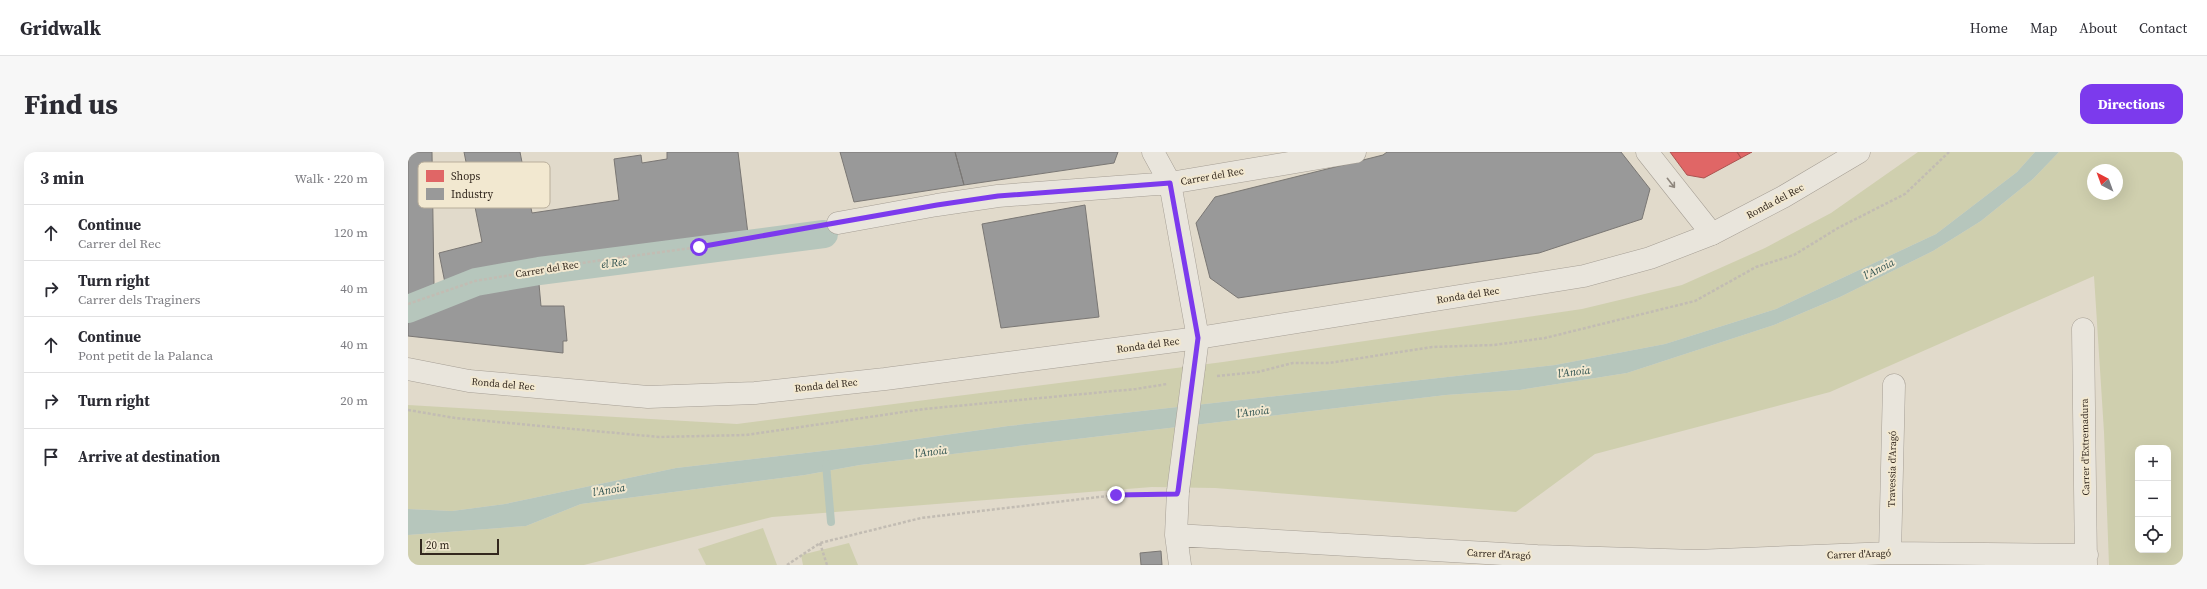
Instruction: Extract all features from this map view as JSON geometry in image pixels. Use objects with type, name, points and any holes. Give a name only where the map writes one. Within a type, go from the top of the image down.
[{"type":"street","points":[[1153,152],[1170,183],[1198,338],[1178,493],[1176,535],[1180,565]]},
{"type":"street","name":"Carrer del Rec","points":[[838,223],[937,205],[998,196],[1170,183],[1355,152]]},
{"type":"street","points":[[1647,152],[1712,234]]},
{"type":"street","name":"Ronda del Rec","points":[[408,370],[477,382],[648,397],[755,392],[885,379],[1198,338],[1584,276],[1650,258],[1712,234],[1782,198],[1859,152]]},
{"type":"street","name":"Carrer d'Extremadura","points":[[2083,329],[2086,560]]},
{"type":"street","name":"Travessia d'Aragó","points":[[1890,553],[1894,385]]},
{"type":"street","name":"Carrer d'Aragó","points":[[1176,535],[1538,560],[1696,563],[1890,553],[2086,560]]},
{"type":"path","name":"Carrer del Rec","points":[[408,304],[475,281],[588,262],[699,247],[838,223]]},
{"type":"path","points":[[787,565],[820,543],[921,518],[1116,495],[1178,493]]},
{"type":"path","points":[[820,543],[828,565]]},
{"type":"green space","points":[[1918,152],[2035,152],[2017,172],[1936,234],[1776,309],[1665,344],[1555,365],[1008,426],[875,445],[676,468],[505,504],[452,511],[408,509],[408,405],[737,424],[1223,362],[1582,309],[1682,285],[1765,248],[1831,213]]},
{"type":"green space","points":[[2059,152],[2183,152],[2183,565],[2109,565],[2104,432],[2094,276],[1830,392],[1595,454],[1516,512],[1215,488],[1152,487],[772,517],[584,565],[408,565],[408,535],[526,526],[581,504],[805,475],[860,465],[1446,395],[1520,390],[1627,373],[1774,325],[1840,297],[1933,251],[1981,221],[2033,179]]},
{"type":"green space","points":[[763,528],[777,565],[706,565],[698,549]]},
{"type":"green space","points":[[849,543],[858,565],[803,565],[801,555]]},
{"type":"water","name":"l'Anoia","points":[[2035,152],[2059,152],[2033,179],[1981,221],[1933,251],[1840,297],[1774,325],[1627,373],[1520,390],[1446,395],[860,465],[805,475],[581,504],[526,526],[408,535],[408,509],[452,511],[505,504],[676,468],[875,445],[1008,426],[1555,365],[1665,344],[1776,309],[1936,234],[2017,172]]},
{"type":"building: Shops","points":[[1670,152],[1737,152],[1741,158],[1704,178],[1687,175]]},
{"type":"building: Shops","points":[[1737,152],[1752,152],[1741,158]]},
{"type":"building: Industry","points":[[408,152],[432,152],[432,162],[418,162],[418,208],[433,208],[434,287],[408,296]]},
{"type":"building: Industry","points":[[464,152],[520,152],[522,162],[466,162]]},
{"type":"building: Industry","points":[[667,152],[738,152],[748,234],[536,259],[494,268],[445,283],[439,253],[482,242],[475,208],[531,208],[532,213],[619,200],[614,159],[641,155],[642,163],[667,159]]},
{"type":"building: Industry","points":[[840,152],[955,152],[964,185],[854,202]]},
{"type":"building: Industry","points":[[955,152],[1118,152],[1114,163],[964,185]]},
{"type":"building: Industry","points":[[1387,152],[1621,152],[1650,189],[1642,219],[1539,253],[1238,298],[1210,278],[1196,223],[1215,197],[1383,155]]},
{"type":"building: Industry","points":[[1085,205],[1099,317],[1001,328],[982,224]]},
{"type":"building: Industry","points":[[538,273],[541,306],[564,306],[567,341],[563,341],[563,353],[408,336],[408,311],[415,307],[477,284]]},
{"type":"building: Industry","points":[[1161,551],[1162,565],[1141,565],[1140,553]]},
{"type":"waterway","name":"el Rec","points":[[408,309],[476,282],[539,271],[824,234]]},
{"type":"waterway","points":[[826,464],[831,522]]},
{"type":"route","points":[[699,247],[773,232],[838,223],[937,205],[998,196],[1170,183],[1198,338],[1178,491],[1177,494],[1116,495]]}]
